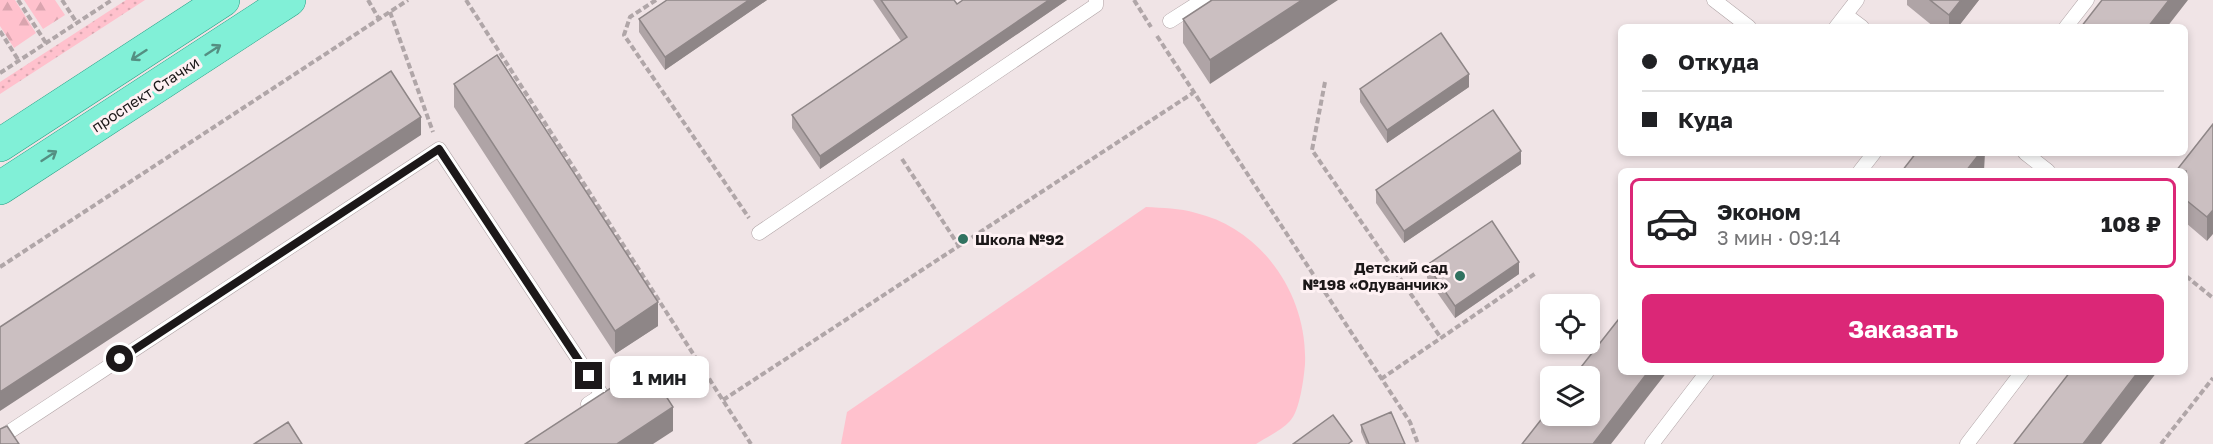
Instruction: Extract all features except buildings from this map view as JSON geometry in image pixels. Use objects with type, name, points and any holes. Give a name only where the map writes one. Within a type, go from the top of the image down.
[{"type":"main road","points":[[0,145],[223,0]]},
{"type":"main road","name":"проспект Стачки","points":[[0,188],[289,0]]},
{"type":"lane","points":[[759,233],[1096,6],[1096,0]]},
{"type":"lane","points":[[1170,21],[1203,0]]},
{"type":"lane","points":[[1714,0],[1745,24]]},
{"type":"lane","points":[[1838,24],[1857,0]]},
{"type":"lane","points":[[2069,24],[2087,0]]},
{"type":"lane","points":[[1846,15],[1858,24]]},
{"type":"lane","points":[[0,438],[439,149],[602,395],[573,413]]},
{"type":"lane","points":[[1862,168],[1872,156]]},
{"type":"lane","points":[[2029,156],[2044,168]]},
{"type":"lane","points":[[1652,444],[1705,375]]},
{"type":"lane","points":[[1966,444],[2020,375]]},
{"type":"path","points":[[18,0],[46,43]]},
{"type":"path","points":[[62,0],[77,23]]},
{"type":"path","points":[[0,73],[111,0]]},
{"type":"path","points":[[368,0],[379,19]]},
{"type":"path","points":[[0,267],[408,0]]},
{"type":"path","points":[[466,0],[752,444]]},
{"type":"path","points":[[656,0],[630,17],[624,35],[759,233]]},
{"type":"path","points":[[1134,0],[1410,422],[1418,444]]},
{"type":"path","points":[[390,12],[439,149]]},
{"type":"path","points":[[0,31],[19,60]]},
{"type":"path","points":[[1325,82],[1312,150],[1441,338]]},
{"type":"path","points":[[723,400],[1193,93]]},
{"type":"path","points":[[892,143],[959,246]]},
{"type":"path","points":[[1382,379],[1536,273]]},
{"type":"path","points":[[2188,278],[2213,298]]},
{"type":"path","points":[[644,378],[696,358]]},
{"type":"path","points":[[2161,444],[2213,378]]},
{"type":"green space","points":[[0,0],[15,0],[36,33],[14,48],[0,26]]},
{"type":"green space","points":[[24,0],[55,0],[65,15],[43,29]]},
{"type":"green space","points":[[126,0],[145,0],[0,94],[0,82]]},
{"type":"green space","points":[[1146,207],[1183,210],[1220,221],[1242,234],[1261,250],[1277,269],[1299,314],[1304,339],[1305,364],[1301,394],[1296,410],[1290,421],[1283,427],[1256,444],[841,444],[847,412]]},
{"type":"place","name":"Школа №92","points":[[963,239]]},
{"type":"place","name":"Детский сад №198 «Одуванчик»","points":[[1460,276]]},
{"type":"route","points":[[120,359],[439,149],[589,376]]}]
